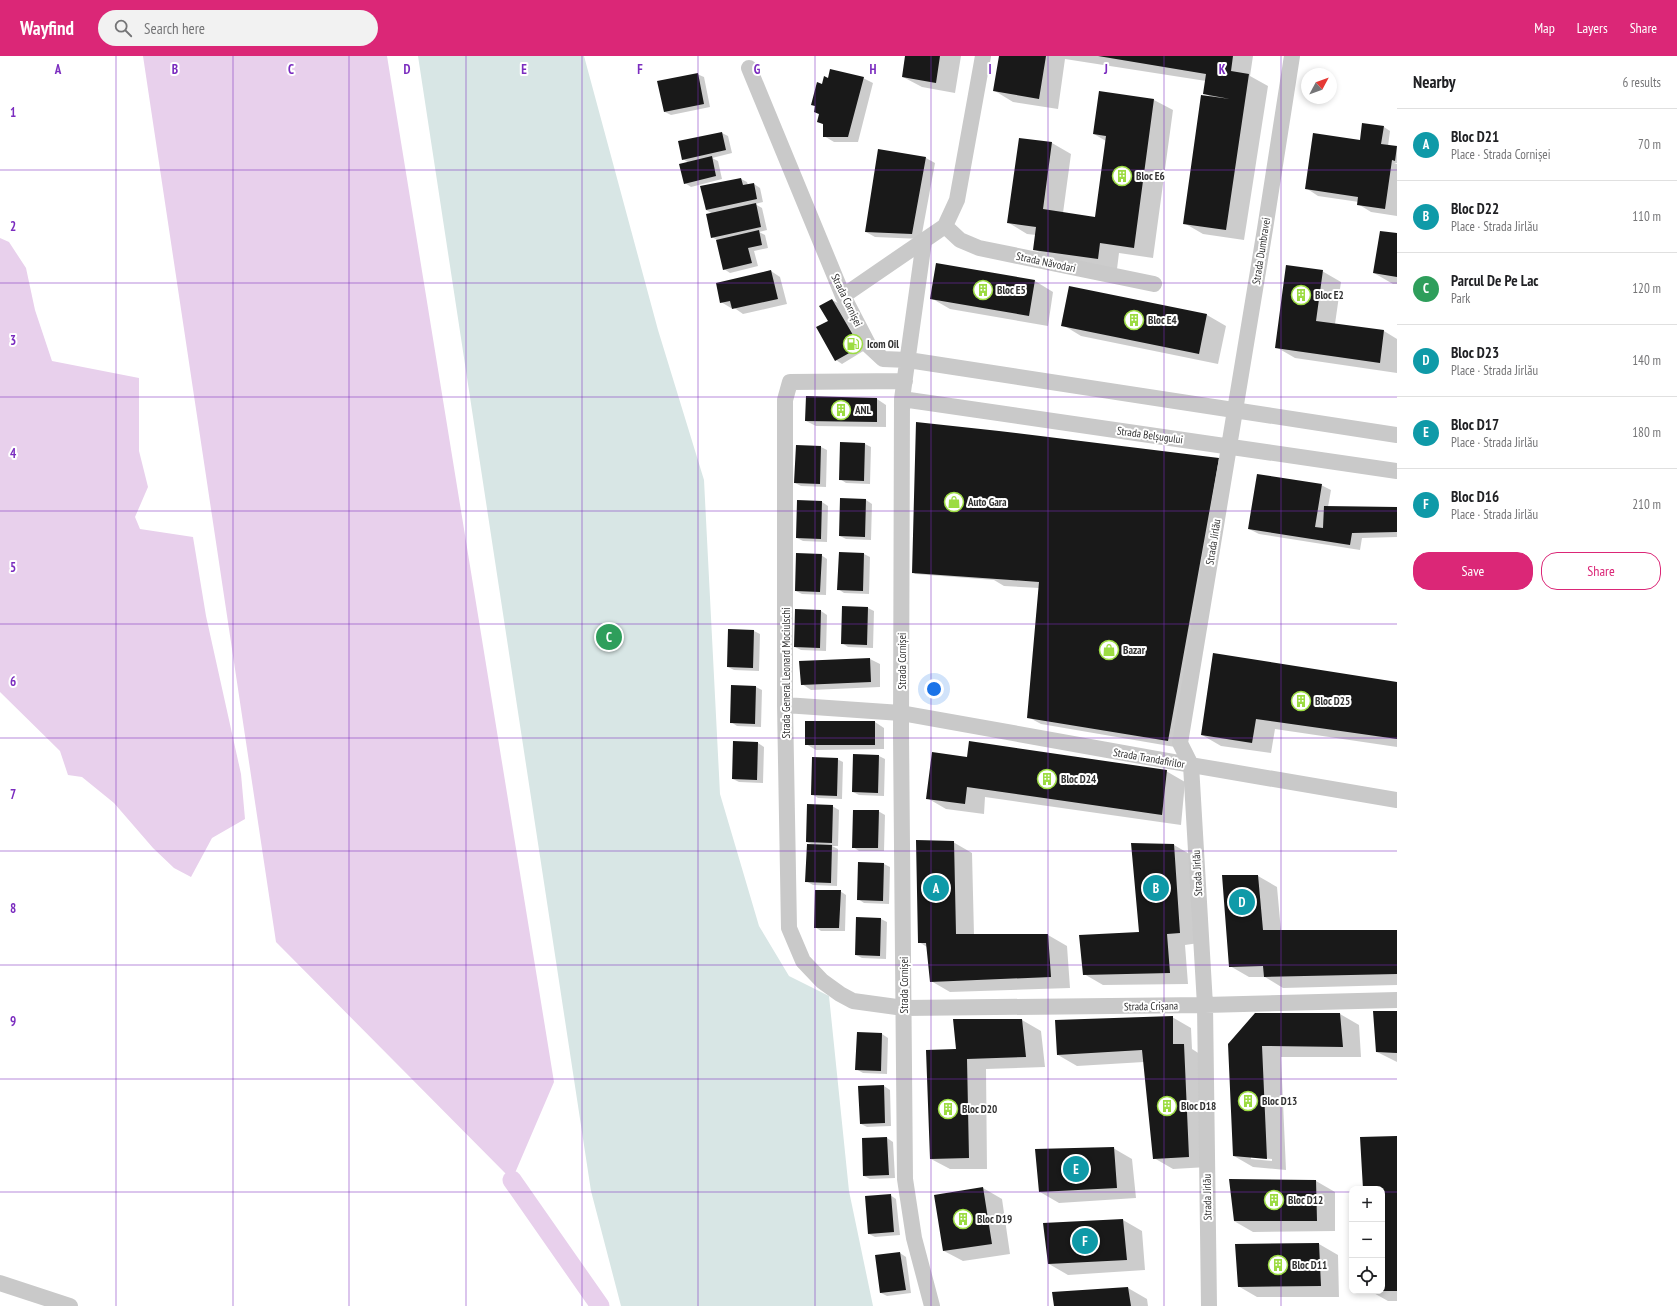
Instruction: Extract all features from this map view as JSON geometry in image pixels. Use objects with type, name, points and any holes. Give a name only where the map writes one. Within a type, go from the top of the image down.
[{"type":"street","points":[[843,296],[945,226],[957,200],[982,56]]},
{"type":"street","name":"Strada Dumbravei","points":[[1228,446],[1292,56]]},
{"type":"street","name":"Strada Cornișei","points":[[749,68],[843,296],[869,346],[883,358],[908,360],[902,399],[902,713],[905,1179],[914,1238],[932,1306]]},
{"type":"street","name":"Strada Năvodari","points":[[945,226],[960,240],[979,248],[1154,284]]},
{"type":"street","points":[[924,241],[908,360],[1397,435]]},
{"type":"street","name":"Strada General Leonard Mociulschi","points":[[904,1008],[853,1001],[840,994],[822,981],[803,961],[789,928],[785,705],[785,400],[786,390],[790,382],[905,381]]},
{"type":"street","name":"Strada Belșugului","points":[[902,399],[1397,471]]},
{"type":"street","name":"Strada Jirlău","points":[[1209,1306],[1205,1005],[1191,765],[1180,742],[1228,446]]},
{"type":"street","name":"Strada Trandafirilor","points":[[785,705],[902,713],[1397,800]]},
{"type":"street","name":"Strada Crișana","points":[[904,1008],[1205,1005],[1397,1000]]},
{"type":"street","points":[[0,1283],[70,1306]]},
{"type":"shaded area","points":[[143,56],[387,56],[554,1082],[512,1180],[276,942]]},
{"type":"shaded area","points":[[418,56],[584,56],[658,330],[704,480],[720,794],[759,926],[789,976],[829,996],[849,1191],[873,1306],[621,1306],[591,1191]]},
{"type":"shaded area","points":[[0,238],[9,242],[26,268],[35,310],[52,361],[139,378],[139,451],[148,487],[135,517],[140,529],[193,537],[206,616],[241,774],[245,819],[212,838],[191,877],[174,868],[153,848],[114,803],[82,777],[68,775],[60,751],[0,692]]},
{"type":"building","points":[[905,56],[940,56],[936,83],[902,77]]},
{"type":"building","points":[[999,56],[1046,56],[1039,99],[993,91]]},
{"type":"building","points":[[1098,56],[1233,56],[1231,71],[1249,74],[1226,230],[1183,224],[1201,95],[1230,99],[1203,94],[1206,74]]},
{"type":"building","points":[[830,69],[864,77],[848,137],[823,137],[823,124],[817,122],[819,114],[814,112],[815,106],[811,105],[817,82],[822,84],[824,76],[828,78]]},
{"type":"building","points":[[698,73],[704,104],[664,112],[657,81]]},
{"type":"building","name":"Bloc E6","points":[[1099,91],[1154,99],[1134,248],[1100,243],[1098,259],[1033,250],[1036,227],[1007,223],[1019,138],[1052,142],[1043,209],[1095,217],[1106,136],[1093,134]]},
{"type":"building","points":[[1362,123],[1384,126],[1381,144],[1397,146],[1395,161],[1392,160],[1385,209],[1357,205],[1358,197],[1305,189],[1313,133],[1360,140]]},
{"type":"building","points":[[722,132],[726,150],[682,160],[678,141]]},
{"type":"building","points":[[878,149],[926,157],[912,234],[865,232]]},
{"type":"building","points":[[712,156],[716,176],[684,184],[679,164]]},
{"type":"building","points":[[741,178],[743,185],[754,183],[757,199],[706,210],[700,186]]},
{"type":"building","points":[[756,203],[761,227],[711,238],[706,214]]},
{"type":"building","points":[[759,230],[762,245],[748,248],[752,263],[723,270],[716,240]]},
{"type":"building","points":[[1380,231],[1397,233],[1397,277],[1373,273]]},
{"type":"building","name":"Bloc E5","points":[[936,263],[1035,280],[1029,316],[930,299]]},
{"type":"building","name":"Bloc E2","points":[[1286,265],[1323,270],[1316,321],[1384,330],[1380,363],[1275,348]]},
{"type":"building","points":[[771,270],[778,299],[732,309],[730,301],[720,303],[716,283]]},
{"type":"building","name":"Bloc E4","points":[[1069,286],[1207,314],[1199,354],[1061,326]]},
{"type":"building","points":[[832,299],[860,347],[835,361],[816,327],[828,321],[819,306]]},
{"type":"building","name":"ANL","points":[[806,396],[877,398],[877,422],[805,421]]},
{"type":"building","name":"Bazar","points":[[916,422],[1219,458],[1168,741],[1027,718],[1039,582],[912,573]]},
{"type":"building","name":"ANL","points":[[840,442],[865,443],[864,481],[839,480]]},
{"type":"building","points":[[796,445],[821,446],[820,484],[794,483]]},
{"type":"building","points":[[1257,474],[1322,484],[1315,527],[1323,528],[1324,506],[1397,507],[1397,532],[1352,533],[1350,545],[1248,529]]},
{"type":"building","points":[[840,498],[866,499],[865,537],[839,536]]},
{"type":"building","points":[[797,500],[822,501],[821,539],[796,538]]},
{"type":"building","points":[[839,552],[864,553],[863,591],[837,590]]},
{"type":"building","points":[[796,553],[822,554],[820,592],[795,591]]},
{"type":"building","points":[[842,606],[868,607],[867,645],[841,644]]},
{"type":"building","points":[[795,609],[821,610],[820,648],[794,647]]},
{"type":"building","points":[[728,629],[754,630],[753,668],[727,667]]},
{"type":"building","name":"Bloc D25","points":[[1213,653],[1397,682],[1397,739],[1256,719],[1252,743],[1201,735]]},
{"type":"building","points":[[870,658],[871,682],[801,685],[799,661]]},
{"type":"building","points":[[731,685],[756,686],[755,724],[730,723]]},
{"type":"building","points":[[805,721],[875,721],[875,745],[805,745]]},
{"type":"building","points":[[733,741],[758,742],[757,780],[732,779]]},
{"type":"building","name":"Bloc D24","points":[[969,741],[1167,770],[1162,815],[967,787],[965,804],[926,799],[932,752],[967,757]]},
{"type":"building","points":[[853,754],[879,755],[878,793],[852,792]]},
{"type":"building","points":[[812,757],[838,758],[837,796],[811,795]]},
{"type":"building","points":[[807,804],[833,805],[832,843],[806,842]]},
{"type":"building","points":[[853,810],[879,810],[878,848],[852,848]]},
{"type":"building","points":[[916,840],[954,841],[956,934],[1048,934],[1051,977],[930,982],[926,943],[918,943]]},
{"type":"building","points":[[1131,843],[1174,844],[1180,933],[1167,934],[1170,973],[1083,975],[1079,935],[1139,932]]},
{"type":"building","points":[[807,844],[832,845],[831,883],[805,882]]},
{"type":"building","points":[[858,862],[884,863],[883,901],[857,900]]},
{"type":"building","points":[[1222,875],[1258,875],[1263,930],[1397,930],[1397,974],[1264,977],[1263,966],[1229,967]]},
{"type":"building","points":[[815,890],[841,890],[839,928],[814,928]]},
{"type":"building","points":[[856,917],[881,918],[880,956],[855,955]]},
{"type":"building","points":[[1373,1011],[1397,1011],[1397,1053],[1376,1052]]},
{"type":"building","name":"Bloc D13","points":[[1255,1013],[1340,1013],[1343,1047],[1262,1046],[1267,1159],[1233,1156],[1228,1044]]},
{"type":"building","name":"Bloc D18","points":[[1173,1016],[1173,1044],[1184,1044],[1189,1157],[1153,1159],[1142,1050],[1057,1055],[1055,1020]]},
{"type":"building","name":"Bloc D20","points":[[953,1019],[1022,1019],[1026,1057],[967,1059],[969,1158],[930,1159],[926,1050],[956,1049]]},
{"type":"building","points":[[857,1032],[882,1033],[881,1071],[855,1070]]},
{"type":"building","points":[[884,1085],[885,1123],[860,1124],[858,1086]]},
{"type":"building","points":[[1397,1136],[1397,1291],[1385,1291],[1385,1186],[1363,1186],[1360,1137]]},
{"type":"building","points":[[887,1137],[889,1175],[863,1176],[862,1138]]},
{"type":"building","points":[[1114,1147],[1117,1188],[1039,1192],[1035,1149]]},
{"type":"building","name":"Bloc D12","points":[[1229,1179],[1316,1180],[1317,1221],[1234,1221]]},
{"type":"building","name":"Bloc D19","points":[[983,1187],[992,1244],[943,1251],[934,1195]]},
{"type":"building","points":[[891,1194],[894,1232],[868,1234],[865,1196]]},
{"type":"building","points":[[1123,1219],[1127,1260],[1048,1264],[1043,1223]]},
{"type":"building","name":"Bloc D11","points":[[1319,1243],[1321,1286],[1238,1287],[1235,1244]]},
{"type":"building","points":[[900,1252],[906,1290],[880,1293],[875,1255]]},
{"type":"building","points":[[1128,1287],[1131,1306],[1054,1306],[1052,1292]]},
{"type":"waterway","points":[[512,1180],[600,1306]]},
{"type":"place","name":"Bloc E6","points":[[1122,176]]},
{"type":"place","name":"Bloc E5","points":[[983,290]]},
{"type":"place","name":"Bloc E2","points":[[1301,295]]},
{"type":"place","name":"Bloc E4","points":[[1134,320]]},
{"type":"place","name":"Icom Oil","points":[[853,344]]},
{"type":"place","name":"ANL","points":[[841,410]]},
{"type":"place","name":"Auto Gara","points":[[954,502]]},
{"type":"place","name":"Parcul De Pe Lac","points":[[609,637]]},
{"type":"place","name":"Bazar","points":[[1109,650]]},
{"type":"place","name":"Bloc D25","points":[[1301,701]]},
{"type":"place","name":"Bloc D24","points":[[1047,779]]},
{"type":"place","name":"Bloc D21","points":[[936,888]]},
{"type":"place","name":"Bloc D22","points":[[1156,888]]},
{"type":"place","name":"Bloc D23","points":[[1242,902]]},
{"type":"place","name":"Bloc D13","points":[[1248,1101]]},
{"type":"place","name":"Bloc D18","points":[[1167,1106]]},
{"type":"place","name":"Bloc D20","points":[[948,1109]]},
{"type":"place","name":"Bloc D17","points":[[1076,1169]]},
{"type":"place","name":"Bloc D12","points":[[1274,1200]]},
{"type":"place","name":"Bloc D19","points":[[963,1219]]},
{"type":"place","name":"Bloc D16","points":[[1085,1241]]},
{"type":"place","name":"Bloc D11","points":[[1278,1265]]}]
